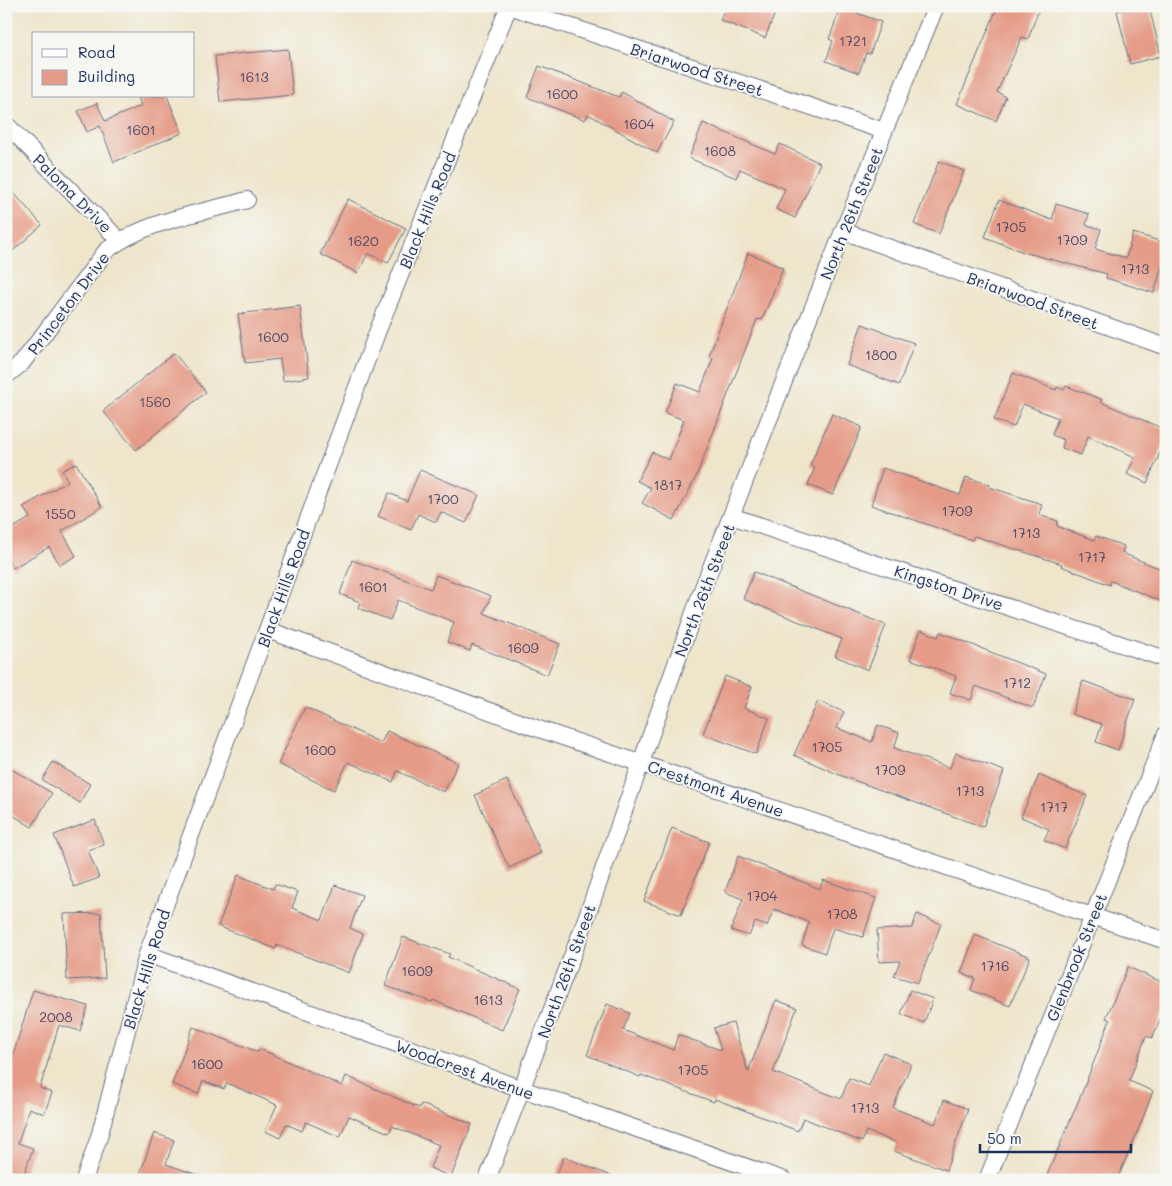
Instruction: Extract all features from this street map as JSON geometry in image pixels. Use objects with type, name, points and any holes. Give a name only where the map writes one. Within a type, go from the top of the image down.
[{"type":"street","name":"Briarwood Street","points":[[509,6],[884,131]]},
{"type":"street","name":"Black Hills Road","points":[[84,1180],[99,1137],[147,954],[378,330],[509,6]]},
{"type":"street","name":"North 26th Street","points":[[487,1180],[582,930],[702,590],[843,232],[936,6]]},
{"type":"street","name":"Paloma Drive","points":[[6,124],[119,240]]},
{"type":"street","name":"Princeton Drive","points":[[6,376],[22,363],[106,251],[119,240],[146,228],[247,200]]},
{"type":"street","name":"Briarwood Street","points":[[843,232],[1166,348]]},
{"type":"street","name":"Kingston Drive","points":[[732,516],[1166,659]]},
{"type":"street","name":"Crestmont Avenue","points":[[268,630],[536,728],[1166,941]]},
{"type":"street","name":"Glenbrook Street","points":[[987,1180],[1166,734]]},
{"type":"street","name":"Woodcrest Avenue","points":[[147,954],[522,1089],[784,1180]]},
{"type":"building","points":[[726,6],[778,6],[765,38],[720,20]]},
{"type":"building","points":[[998,6],[1040,6],[1028,39],[1022,37],[997,92],[1006,97],[996,121],[957,104]]},
{"type":"building","points":[[1134,6],[1149,6],[1161,56],[1130,64],[1117,11]]},
{"type":"building","points":[[841,7],[881,22],[870,54],[866,53],[859,73],[826,61],[833,41],[829,39]]},
{"type":"building","points":[[288,49],[293,95],[220,102],[215,56]]},
{"type":"building","points":[[539,66],[619,97],[622,92],[674,122],[657,153],[588,114],[585,120],[527,97]]},
{"type":"building","points":[[139,98],[168,98],[182,133],[114,162],[100,126],[87,132],[78,111],[97,103],[105,121],[141,106]]},
{"type":"building","points":[[703,123],[775,154],[780,144],[820,163],[795,218],[776,209],[785,189],[740,169],[736,178],[689,158]]},
{"type":"building","points":[[939,161],[964,171],[939,234],[914,224]]},
{"type":"building","points":[[6,184],[42,225],[6,257]]},
{"type":"building","points":[[348,199],[406,228],[388,263],[368,253],[358,273],[320,254]]},
{"type":"building","points":[[999,200],[1052,220],[1056,204],[1089,214],[1086,225],[1101,229],[1095,249],[1126,258],[1133,233],[1166,243],[1166,253],[1154,293],[1106,278],[1107,274],[1023,252],[985,237]]},
{"type":"building","points":[[748,253],[783,268],[762,320],[757,319],[696,477],[674,520],[642,503],[651,488],[637,481],[652,452],[669,460],[684,420],[665,413],[677,383],[700,392],[713,358],[709,356]]},
{"type":"building","points":[[300,306],[309,377],[283,381],[280,359],[245,363],[238,314]]},
{"type":"building","points":[[862,324],[914,343],[899,385],[847,365]]},
{"type":"building","points":[[174,353],[206,392],[136,450],[103,411]]},
{"type":"building","points":[[1013,373],[1056,390],[1057,387],[1064,390],[1066,386],[1101,399],[1101,402],[1166,430],[1166,439],[1147,483],[1127,474],[1135,457],[1088,436],[1081,455],[1062,448],[1064,440],[1052,435],[1058,418],[1023,404],[1014,427],[994,420]]},
{"type":"building","points":[[832,414],[862,427],[833,495],[808,485],[815,467],[810,465]]},
{"type":"building","points":[[76,463],[102,507],[62,531],[76,556],[60,565],[49,547],[13,568],[6,556],[6,532],[30,518],[23,507],[68,481],[62,471]]},
{"type":"building","points":[[883,468],[960,495],[966,477],[990,485],[989,487],[1042,504],[1039,515],[1058,521],[1057,526],[1094,540],[1096,536],[1124,546],[1122,553],[1166,571],[1166,603],[1111,581],[1110,585],[1061,566],[1062,564],[974,536],[972,540],[871,505]]},
{"type":"building","points":[[420,470],[479,495],[466,523],[441,512],[436,522],[418,514],[411,530],[378,516],[389,493],[407,501]]},
{"type":"building","points":[[352,560],[431,589],[436,575],[491,596],[484,613],[560,644],[547,675],[472,645],[470,651],[447,642],[454,622],[398,600],[390,620],[358,608],[360,602],[340,594]]},
{"type":"building","points":[[754,572],[886,625],[868,670],[835,656],[842,639],[743,599]]},
{"type":"building","points":[[921,630],[938,637],[940,632],[1046,674],[1033,708],[976,686],[971,700],[950,693],[956,676],[910,659]]},
{"type":"building","points":[[725,676],[752,687],[744,708],[769,718],[756,754],[703,734]]},
{"type":"building","points":[[1083,681],[1135,699],[1118,750],[1096,742],[1102,724],[1072,714]]},
{"type":"building","points":[[818,701],[844,712],[837,728],[872,742],[878,725],[899,733],[894,748],[950,768],[956,753],[1004,771],[983,827],[842,776],[794,755]]},
{"type":"building","points":[[305,707],[381,743],[387,731],[458,763],[444,792],[397,771],[393,782],[348,762],[334,790],[278,764]]},
{"type":"building","points":[[53,762],[90,784],[80,803],[42,780]]},
{"type":"building","points":[[6,766],[52,793],[32,827],[6,811]]},
{"type":"building","points":[[1039,775],[1087,796],[1065,849],[1044,840],[1049,829],[1021,817]]},
{"type":"building","points":[[507,780],[541,853],[509,868],[475,795]]},
{"type":"building","points":[[95,820],[104,845],[88,850],[99,878],[74,887],[54,835]]},
{"type":"building","points":[[672,828],[709,842],[681,915],[644,901]]},
{"type":"building","points":[[738,856],[820,889],[823,880],[876,898],[863,937],[833,928],[825,953],[802,945],[809,922],[774,909],[767,926],[755,922],[749,936],[731,930],[743,899],[725,892]]},
{"type":"building","points":[[238,875],[273,889],[275,884],[298,892],[292,908],[322,920],[335,885],[362,895],[350,928],[363,934],[349,973],[277,945],[276,949],[218,926]]},
{"type":"building","points":[[101,913],[105,978],[67,980],[64,914]]},
{"type":"building","points":[[917,914],[941,924],[918,983],[894,976],[900,961],[879,962],[877,930],[912,928]]},
{"type":"building","points":[[975,935],[1030,957],[1010,1006],[971,990],[975,978],[961,973]]},
{"type":"building","points":[[403,937],[450,954],[448,957],[520,989],[502,1030],[433,1000],[432,1002],[385,986]]},
{"type":"building","points":[[1128,967],[1166,984],[1166,1007],[1152,1038],[1146,1036],[1129,1081],[1153,1091],[1143,1118],[1117,1180],[1045,1180],[1083,1090],[1110,1020],[1106,1018]]},
{"type":"building","points":[[33,990],[88,1006],[80,1031],[59,1025],[40,1088],[52,1093],[44,1114],[29,1108],[18,1143],[33,1148],[22,1180],[6,1180],[6,1078]]},
{"type":"building","points":[[910,990],[933,999],[924,1023],[901,1014]]},
{"type":"building","points":[[776,1000],[797,1008],[773,1072],[841,1099],[849,1078],[869,1086],[883,1052],[911,1064],[893,1108],[935,1124],[944,1100],[968,1109],[946,1170],[894,1151],[897,1143],[866,1131],[862,1142],[803,1118],[798,1131],[715,1099],[714,1102],[641,1075],[640,1077],[587,1055],[607,1004],[630,1013],[623,1030],[673,1050],[678,1035],[721,1050],[714,1028],[733,1023],[748,1072]]},
{"type":"building","points":[[193,1027],[258,1052],[260,1049],[342,1086],[346,1076],[419,1108],[421,1104],[472,1124],[451,1177],[430,1168],[439,1145],[392,1126],[389,1133],[349,1116],[340,1137],[306,1122],[302,1131],[286,1124],[280,1138],[265,1131],[277,1105],[227,1083],[224,1089],[203,1081],[198,1094],[172,1084]]},
{"type":"building","points":[[154,1133],[174,1140],[166,1164],[204,1177],[203,1180],[138,1180]]},
{"type":"building","points":[[564,1157],[619,1179],[619,1180],[554,1180]]}]
